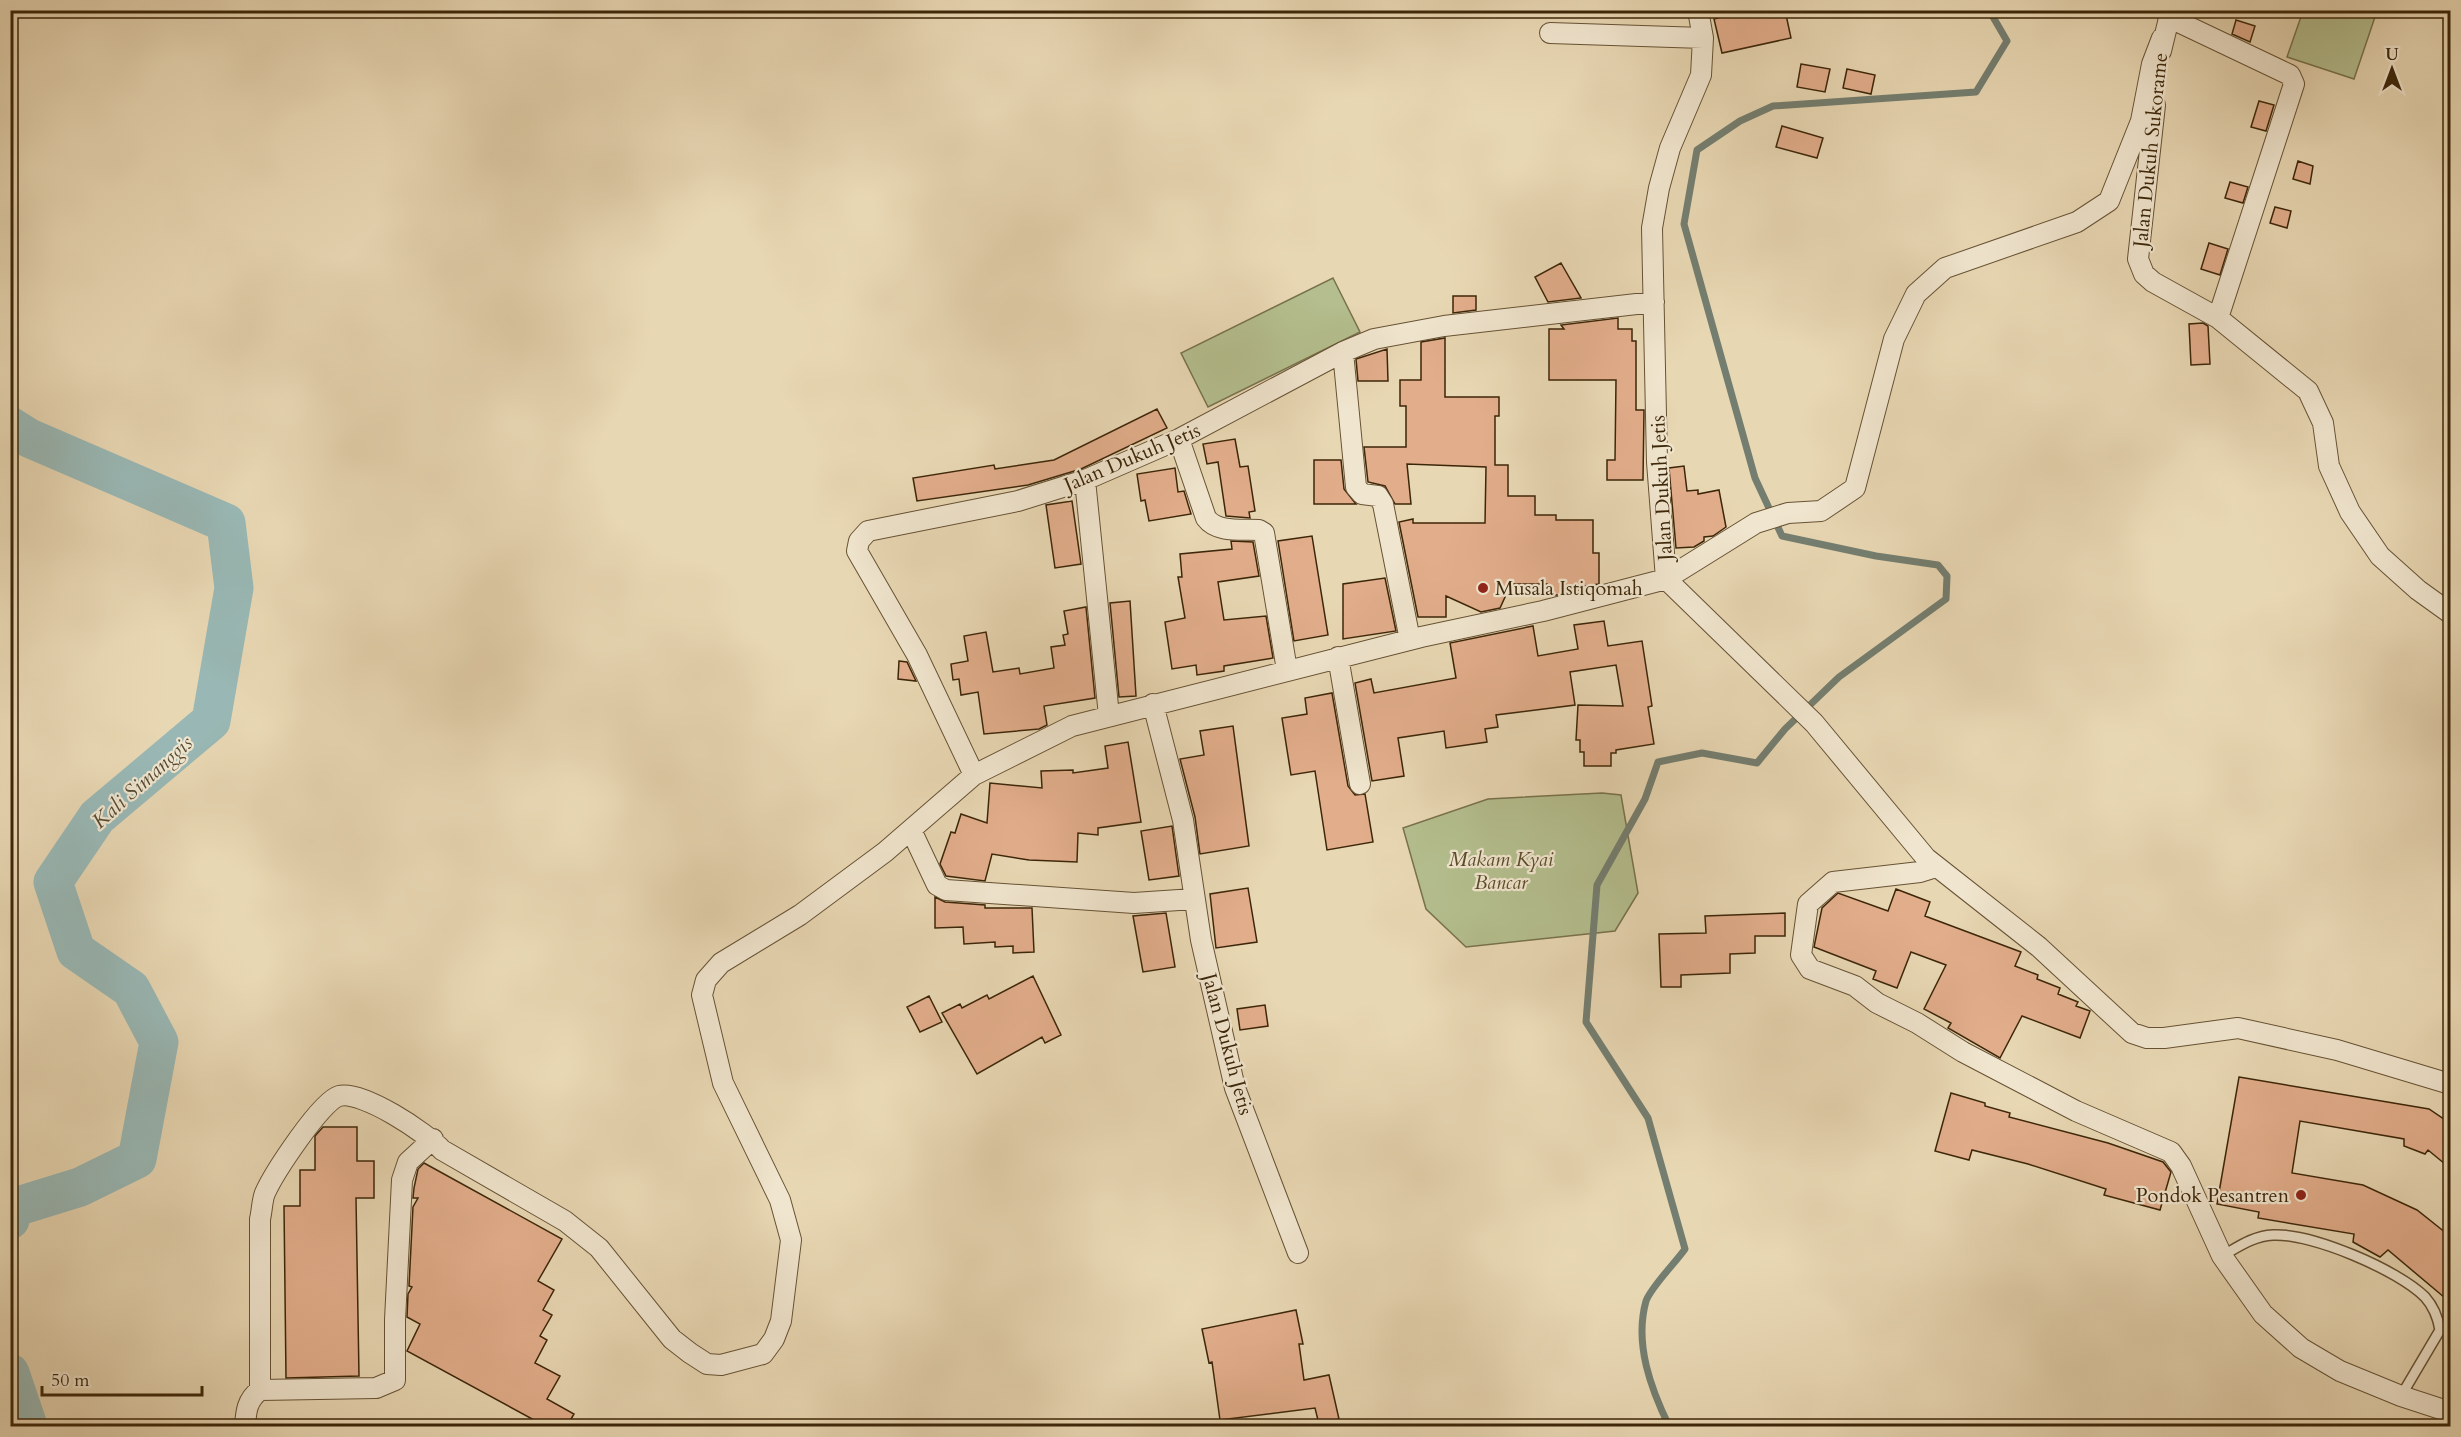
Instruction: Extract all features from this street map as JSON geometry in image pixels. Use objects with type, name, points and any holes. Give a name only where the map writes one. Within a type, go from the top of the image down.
[{"type":"street","name":"Jalan Dukuh Jetis","points":[[260,1389],[260,1219],[265,1193],[316,1114],[331,1098],[342,1095],[353,1096],[393,1115],[433,1139],[442,1150],[565,1221],[599,1248],[672,1339],[707,1364],[721,1365],[763,1354],[774,1339],[781,1321],[791,1240],[780,1200],[723,1083],[702,995],[706,980],[721,963],[800,915],[912,832],[974,775],[1072,726],[1410,639],[1543,611],[1666,579],[1657,462],[1652,228],[1659,188],[1670,148],[1701,75],[1703,38],[1698,10]]},
{"type":"street","points":[[2169,14],[2290,75],[2294,84],[2218,318]]},
{"type":"street","name":"Jalan Dukuh Sukorame","points":[[2169,14],[2163,38],[2138,259],[2144,274],[2153,282],[2218,318],[2308,391],[2323,423],[2329,466],[2350,512],[2380,556],[2418,590],[2451,613]]},
{"type":"street","points":[[1550,33],[1703,38]]},
{"type":"street","name":"Jalan Dukuh Sukorame","points":[[1666,579],[1756,524],[1788,513],[1821,511],[1855,488],[1894,339],[1916,294],[1945,268],[2077,222],[2109,201],[2141,121],[2152,64],[2163,38]]},
{"type":"street","name":"Jalan Dukuh Jetis","points":[[974,775],[916,655],[857,551],[859,541],[868,531],[1018,501],[1085,480],[1179,440],[1342,352],[1374,339],[1443,326],[1654,302]]},
{"type":"street","points":[[1342,352],[1356,487],[1362,494],[1381,499],[1410,639]]},
{"type":"street","points":[[1179,440],[1206,518],[1211,525],[1218,528],[1259,530],[1264,533],[1287,670]]},
{"type":"street","points":[[1085,480],[1108,716]]},
{"type":"street","points":[[1666,579],[1814,723],[1936,867],[1989,905],[2039,947],[2132,1033],[2147,1038],[2164,1038],[2238,1028],[2337,1050],[2451,1084]]},
{"type":"street","points":[[1338,657],[1360,784]]},
{"type":"street","name":"Jalan Dukuh Jetis","points":[[1153,704],[1183,820],[1194,899],[1235,1088],[1298,1253]]},
{"type":"street","points":[[912,832],[937,885],[946,890],[1134,903],[1194,899]]},
{"type":"street","points":[[1936,867],[1920,872],[1833,882],[1808,904],[1801,955],[1810,969],[1855,986],[1877,1003],[1917,1023],[1963,1052],[2076,1111],[2171,1152],[2181,1166],[2222,1256],[2263,1314],[2301,1347],[2340,1371],[2402,1396],[2451,1412]]},
{"type":"street","points":[[245,1426],[246,1409],[253,1395],[260,1389],[376,1388],[395,1380],[394,1320],[402,1180],[408,1162],[433,1139]]},
{"type":"lane","points":[[2222,1256],[2254,1238],[2274,1235],[2326,1245],[2366,1261],[2410,1284],[2426,1299],[2438,1317],[2440,1330],[2402,1396]]},
{"type":"green space","points":[[2303,11],[2377,11],[2354,79],[2287,57]]},
{"type":"green space","points":[[1333,278],[1360,332],[1208,407],[1181,353]]},
{"type":"green space","name":"Makam Kyai Bancar","points":[[1602,793],[1621,795],[1638,893],[1615,931],[1466,947],[1426,909],[1403,828],[1488,799]]},
{"type":"building","points":[[1750,10],[1785,10],[1791,38],[1722,53],[1714,19]]},
{"type":"building","points":[[2236,20],[2255,26],[2250,42],[2232,34]]},
{"type":"building","points":[[1801,64],[1830,69],[1825,92],[1797,87]]},
{"type":"building","points":[[1847,69],[1875,75],[1871,94],[1843,88]]},
{"type":"building","points":[[2259,101],[2274,105],[2266,131],[2251,127]]},
{"type":"building","points":[[1782,126],[1823,138],[1817,158],[1776,147]]},
{"type":"building","points":[[2298,161],[2313,166],[2310,184],[2293,179]]},
{"type":"building","points":[[2230,182],[2248,187],[2243,203],[2225,198]]},
{"type":"building","points":[[2275,207],[2291,211],[2287,228],[2270,223]]},
{"type":"building","points":[[2209,243],[2228,249],[2220,275],[2201,269]]},
{"type":"building","points":[[1561,263],[1581,298],[1548,302],[1535,277]]},
{"type":"building","points":[[1453,296],[1476,296],[1476,310],[1453,313]]},
{"type":"building","points":[[1618,318],[1618,329],[1632,329],[1632,341],[1636,341],[1636,410],[1644,410],[1643,480],[1607,480],[1607,460],[1615,460],[1616,380],[1549,380],[1549,329],[1564,329],[1561,325]]},
{"type":"building","points":[[2203,323],[2208,326],[2210,364],[2191,365],[2189,324]]},
{"type":"building","points":[[1445,338],[1445,397],[1499,397],[1499,416],[1495,416],[1495,465],[1508,465],[1508,496],[1535,496],[1535,515],[1556,515],[1556,520],[1593,520],[1593,553],[1599,553],[1599,584],[1578,587],[1578,590],[1558,595],[1547,595],[1547,584],[1511,584],[1500,608],[1481,612],[1446,596],[1446,617],[1418,617],[1399,522],[1413,519],[1413,523],[1485,523],[1486,467],[1407,464],[1411,504],[1395,504],[1385,486],[1368,482],[1364,447],[1406,447],[1406,406],[1400,406],[1400,380],[1421,380],[1421,342]]},
{"type":"building","points":[[1387,349],[1388,381],[1358,381],[1356,359]]},
{"type":"building","points":[[1157,409],[1167,428],[1081,469],[1028,485],[917,501],[913,478],[994,465],[995,469],[1054,460]]},
{"type":"building","points":[[1235,439],[1240,467],[1248,466],[1255,511],[1249,512],[1250,518],[1226,516],[1218,462],[1207,464],[1203,444]]},
{"type":"building","points":[[1314,460],[1341,460],[1344,489],[1356,504],[1314,504]]},
{"type":"building","points":[[1684,466],[1687,491],[1698,490],[1698,494],[1719,490],[1726,527],[1713,536],[1704,537],[1704,541],[1694,547],[1676,548],[1669,468]]},
{"type":"building","points":[[1175,468],[1178,492],[1184,491],[1191,514],[1149,521],[1145,500],[1141,501],[1137,474]]},
{"type":"building","points":[[1072,501],[1081,564],[1055,568],[1046,505]]},
{"type":"building","points":[[1312,536],[1328,635],[1294,641],[1278,541]]},
{"type":"building","points":[[1231,541],[1253,542],[1259,576],[1218,582],[1224,620],[1266,616],[1273,658],[1224,666],[1224,671],[1197,675],[1196,665],[1172,669],[1165,622],[1185,618],[1178,577],[1182,577],[1180,554],[1232,549]]},
{"type":"building","points":[[1385,578],[1396,631],[1343,639],[1343,584]]},
{"type":"building","points":[[1130,601],[1136,696],[1119,697],[1110,603]]},
{"type":"building","points":[[1086,607],[1095,698],[1044,706],[1047,725],[1039,729],[984,734],[978,692],[961,695],[959,679],[953,680],[951,664],[968,661],[964,636],[986,632],[993,672],[1019,668],[1020,674],[1054,668],[1051,647],[1065,645],[1063,635],[1068,634],[1064,611]]},
{"type":"building","points":[[1604,621],[1608,646],[1642,641],[1652,706],[1648,707],[1654,744],[1616,750],[1616,753],[1611,753],[1611,766],[1584,766],[1584,752],[1580,752],[1580,740],[1576,740],[1578,705],[1623,706],[1616,665],[1570,672],[1575,705],[1496,715],[1498,727],[1485,729],[1487,742],[1446,748],[1444,731],[1398,738],[1404,776],[1372,781],[1355,683],[1371,679],[1374,693],[1456,678],[1450,643],[1533,626],[1538,656],[1578,649],[1574,625]]},
{"type":"building","points":[[899,661],[907,662],[916,681],[898,679]]},
{"type":"building","points":[[1332,693],[1348,786],[1355,795],[1365,794],[1373,842],[1327,850],[1315,771],[1291,775],[1282,718],[1307,714],[1305,698]]},
{"type":"building","points":[[1233,726],[1249,846],[1200,854],[1195,817],[1180,759],[1204,755],[1200,731]]},
{"type":"building","points":[[1128,742],[1141,822],[1098,828],[1098,835],[1078,833],[1077,862],[1029,860],[992,854],[985,881],[946,876],[940,864],[951,832],[955,833],[961,814],[987,823],[990,783],[1042,788],[1041,771],[1073,770],[1073,773],[1108,768],[1105,746]]},
{"type":"building","points":[[1172,826],[1179,876],[1149,880],[1141,831]]},
{"type":"building","points":[[1248,888],[1257,942],[1216,948],[1210,894]]},
{"type":"building","points":[[1896,889],[1930,902],[1925,916],[2021,952],[2015,966],[2038,975],[2037,979],[2060,988],[2058,994],[2078,1002],[2076,1006],[2090,1011],[2080,1038],[2022,1016],[2000,1058],[1948,1028],[1951,1023],[1924,1009],[1946,965],[1911,952],[1897,988],[1873,979],[1876,971],[1814,947],[1822,908],[1838,893],[1888,911]]},
{"type":"building","points":[[935,897],[945,902],[985,905],[985,908],[1032,908],[1034,952],[1013,953],[1013,946],[995,947],[995,942],[964,944],[963,927],[935,928]]},
{"type":"building","points":[[1166,913],[1175,967],[1143,972],[1133,916]]},
{"type":"building","points":[[1785,913],[1785,936],[1755,936],[1755,953],[1730,954],[1730,973],[1681,975],[1681,987],[1661,987],[1659,934],[1706,933],[1705,916]]},
{"type":"building","points":[[1033,976],[1061,1035],[1045,1043],[1042,1037],[977,1074],[942,1013],[960,1004],[962,1008],[987,995],[989,999]]},
{"type":"building","points":[[929,996],[942,1022],[920,1032],[907,1007]]},
{"type":"building","points":[[1265,1005],[1268,1026],[1240,1030],[1237,1009]]},
{"type":"building","name":"Pondok Pesantren","points":[[2239,1077],[2429,1109],[2451,1124],[2451,1169],[2428,1150],[2425,1154],[2404,1146],[2404,1139],[2300,1121],[2292,1173],[2363,1185],[2417,1210],[2451,1237],[2451,1303],[2388,1250],[2380,1257],[2353,1242],[2354,1234],[2258,1218],[2259,1212],[2217,1204]]},
{"type":"building","points":[[1951,1093],[2010,1113],[2009,1117],[2108,1143],[2163,1162],[2171,1172],[2160,1210],[2104,1195],[2106,1189],[2028,1164],[1972,1150],[1969,1160],[1935,1151]]},
{"type":"building","points":[[323,1127],[357,1127],[357,1161],[374,1161],[374,1198],[356,1198],[359,1376],[286,1378],[284,1206],[300,1206],[300,1170],[315,1170],[315,1136]]},
{"type":"building","points":[[424,1163],[562,1239],[538,1281],[554,1290],[543,1310],[552,1315],[540,1336],[547,1340],[535,1363],[560,1376],[547,1399],[574,1414],[567,1426],[545,1426],[407,1351],[420,1324],[407,1317],[408,1294],[412,1287],[409,1286],[413,1207],[418,1198],[413,1198],[414,1188],[418,1169]]},
{"type":"building","points":[[1296,1310],[1303,1344],[1299,1344],[1304,1380],[1329,1375],[1339,1419],[1319,1424],[1315,1408],[1220,1420],[1212,1362],[1209,1363],[1202,1329]]},
{"type":"waterway","points":[[1669,1426],[1646,1366],[1643,1350],[1643,1317],[1649,1295],[1685,1249],[1648,1118],[1586,1022],[1597,885],[1645,799],[1658,762],[1702,753],[1757,763],[1785,729],[1839,677],[1946,599],[1947,576],[1938,565],[1876,556],[1782,536],[1755,478],[1684,224],[1697,150],[1740,121],[1773,106],[1976,92],[2007,41],[1989,10]]},
{"type":"waterway","name":"Kali Simanggis","points":[[10,426],[29,438],[226,523],[234,588],[211,721],[97,817],[53,882],[76,951],[131,989],[159,1042],[137,1159],[80,1187],[12,1208],[10,1220]]},
{"type":"waterway","name":"Kali Simanggis","points":[[10,1373],[28,1426]]},
{"type":"place","name":"Musala Istiqomah","points":[[1483,588]]},
{"type":"place","name":"Pondok Pesantren","points":[[2301,1195]]}]
